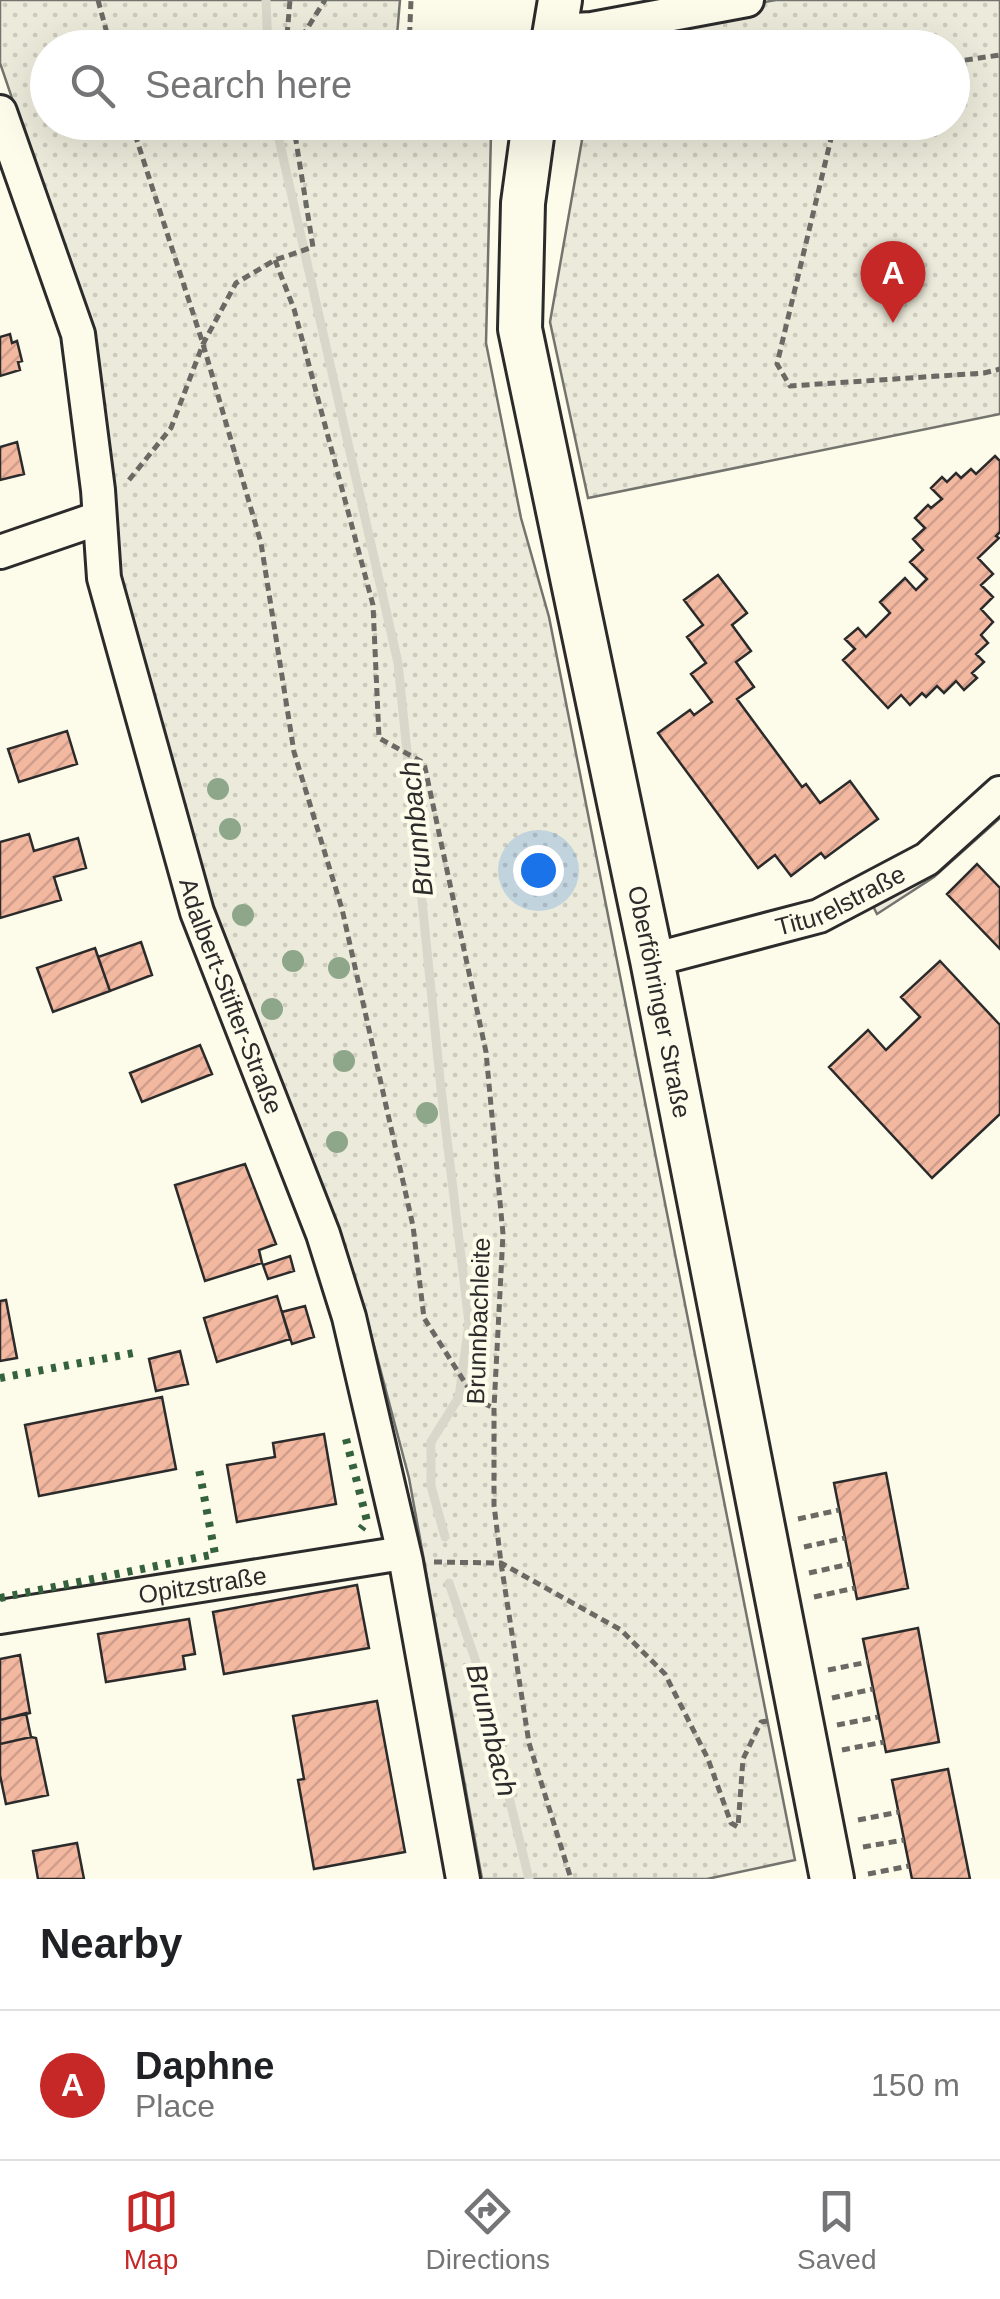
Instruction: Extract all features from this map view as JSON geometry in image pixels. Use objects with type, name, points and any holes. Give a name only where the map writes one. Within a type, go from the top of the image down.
[{"type":"main road","name":"Oberföhringer Straße","points":[[532,140],[523,203],[520,330],[652,960],[852,1867]]},
{"type":"street","points":[[556,26],[592,29],[747,0]]},
{"type":"street","name":"Adalbert-Stifter-Straße","points":[[0,112],[78,334],[98,490],[104,578],[197,912],[323,1234],[349,1317],[404,1558],[463,1879]]},
{"type":"street","points":[[0,552],[99,518]]},
{"type":"street","name":"Titurelstraße","points":[[652,960],[819,916],[927,859],[1000,794]]},
{"type":"street","name":"Opitzstraße","points":[[0,1617],[404,1558]]},
{"type":"path","points":[[98,0],[106,30]]},
{"type":"path","points":[[288,30],[290,0]]},
{"type":"path","points":[[306,30],[324,0]]},
{"type":"path","points":[[410,30],[411,0]]},
{"type":"path","points":[[970,59],[1000,55]]},
{"type":"path","points":[[137,140],[203,344],[261,543],[294,752],[342,909],[413,1226],[424,1318],[476,1400],[494,1408]]},
{"type":"path","points":[[99,518],[171,428],[203,344],[236,283],[275,260],[313,247],[297,140]]},
{"type":"path","points":[[831,140],[777,364],[790,386],[1000,370]]},
{"type":"path","name":"Brunnbachleite","points":[[275,260],[294,309],[373,605],[379,738],[424,764],[486,1052],[503,1234],[494,1408],[494,1505],[529,1742],[571,1879]]},
{"type":"path","points":[[796,1519],[840,1510]]},
{"type":"path","points":[[801,1548],[845,1538]]},
{"type":"path","points":[[404,1558],[500,1563],[621,1630],[665,1674],[708,1759],[731,1823],[738,1827],[743,1759],[761,1722]]},
{"type":"path","points":[[806,1573],[850,1564]]},
{"type":"path","points":[[810,1598],[855,1588]]},
{"type":"path","points":[[825,1670],[868,1662]]},
{"type":"path","points":[[830,1698],[873,1689]]},
{"type":"path","points":[[835,1726],[878,1717]]},
{"type":"path","points":[[840,1750],[884,1742]]},
{"type":"path","points":[[854,1821],[899,1812]]},
{"type":"path","points":[[852,1867],[904,1840]]},
{"type":"path","points":[[852,1867],[909,1866]]},
{"type":"shaded area","points":[[0,0],[400,0],[397,30],[30,30],[30,140],[491,140],[486,343],[521,518],[549,617],[795,1860],[707,1879],[482,1879],[409,1478],[362,1300],[337,1226],[209,904],[118,578],[91,330],[0,63]]},
{"type":"shaded area","points":[[776,0],[1000,0],[1000,414],[588,498],[550,322],[582,140],[970,140],[970,30],[607,30]]},
{"type":"shaded area","points":[[1000,803],[1000,818],[934,877],[877,914],[872,904]]},
{"type":"building","points":[[10,334],[12,343],[17,341],[20,370],[0,376],[0,337]]},
{"type":"building","points":[[17,442],[24,474],[0,480],[0,447]]},
{"type":"building","points":[[995,456],[1000,461],[1000,532],[996,536],[999,538],[978,558],[993,574],[981,585],[993,597],[981,609],[993,622],[981,635],[988,643],[976,654],[984,662],[972,673],[977,678],[964,690],[956,681],[944,693],[937,686],[926,697],[922,693],[910,705],[901,695],[888,708],[843,660],[855,649],[845,639],[858,628],[866,637],[890,613],[880,602],[905,578],[916,590],[927,579],[910,562],[923,550],[913,539],[925,528],[915,518],[928,505],[931,508],[942,499],[931,488],[942,477],[947,482],[956,473],[961,478],[971,469],[976,474]]},
{"type":"building","points":[[718,575],[747,613],[732,625],[751,651],[736,662],[754,687],[737,699],[802,787],[806,784],[820,803],[850,781],[878,819],[825,858],[821,853],[791,876],[775,855],[758,868],[658,733],[690,710],[694,715],[712,702],[691,674],[706,663],[687,637],[703,625],[684,600]]},
{"type":"building","points":[[67,731],[77,764],[19,782],[8,749]]},
{"type":"building","points":[[29,834],[34,851],[78,838],[86,868],[54,877],[61,900],[0,918],[0,842]]},
{"type":"building","points":[[977,864],[1000,888],[1000,949],[947,894]]},
{"type":"building","points":[[141,942],[152,975],[110,991],[98,957]]},
{"type":"building","points":[[95,948],[110,991],[53,1012],[37,968]]},
{"type":"building","points":[[940,961],[1000,1025],[1000,1114],[932,1178],[829,1067],[868,1030],[886,1050],[920,1017],[901,997]]},
{"type":"building","points":[[200,1045],[212,1074],[142,1102],[130,1073]]},
{"type":"building","points":[[245,1164],[276,1244],[259,1250],[262,1263],[205,1281],[175,1185]]},
{"type":"building","points":[[290,1256],[294,1271],[268,1279],[263,1265]]},
{"type":"building","points":[[277,1296],[290,1339],[217,1362],[204,1318]]},
{"type":"building","points":[[6,1300],[17,1358],[0,1361],[0,1301]]},
{"type":"building","points":[[305,1306],[314,1337],[292,1344],[282,1312]]},
{"type":"building","points":[[180,1351],[188,1384],[156,1391],[149,1359]]},
{"type":"building","points":[[162,1397],[176,1469],[39,1496],[25,1425]]},
{"type":"building","points":[[324,1434],[336,1504],[237,1522],[227,1465],[275,1457],[273,1443]]},
{"type":"building","points":[[886,1473],[908,1588],[857,1599],[834,1483]]},
{"type":"building","points":[[357,1585],[369,1648],[224,1674],[213,1612]]},
{"type":"building","points":[[189,1619],[195,1654],[183,1656],[185,1669],[106,1682],[98,1634]]},
{"type":"building","points":[[918,1628],[939,1742],[886,1752],[863,1639]]},
{"type":"building","points":[[20,1655],[30,1713],[0,1720],[0,1659]]},
{"type":"building","points":[[377,1701],[405,1852],[314,1869],[298,1780],[304,1779],[293,1716]]},
{"type":"building","points":[[26,1713],[31,1737],[0,1744],[0,1720]]},
{"type":"building","points":[[36,1738],[48,1795],[6,1804],[0,1775],[0,1744]]},
{"type":"building","points":[[948,1769],[970,1879],[912,1879],[892,1780]]},
{"type":"building","points":[[77,1843],[84,1879],[38,1879],[33,1851]]},
{"type":"waterway","name":"Brunnbach","points":[[266,0],[267,30]]},
{"type":"waterway","name":"Brunnbach","points":[[279,140],[398,663],[469,1323],[459,1397],[431,1442],[431,1486],[445,1537]]},
{"type":"waterway","name":"Brunnbach","points":[[449,1583],[476,1662],[529,1879]]},
{"type":"hedge","points":[[0,1378],[139,1352]]},
{"type":"hedge","points":[[346,1439],[367,1521],[361,1529]]},
{"type":"hedge","points":[[0,1598],[215,1554],[198,1464]]},
{"type":"place","name":"Daphne","points":[[893,323]]}]
